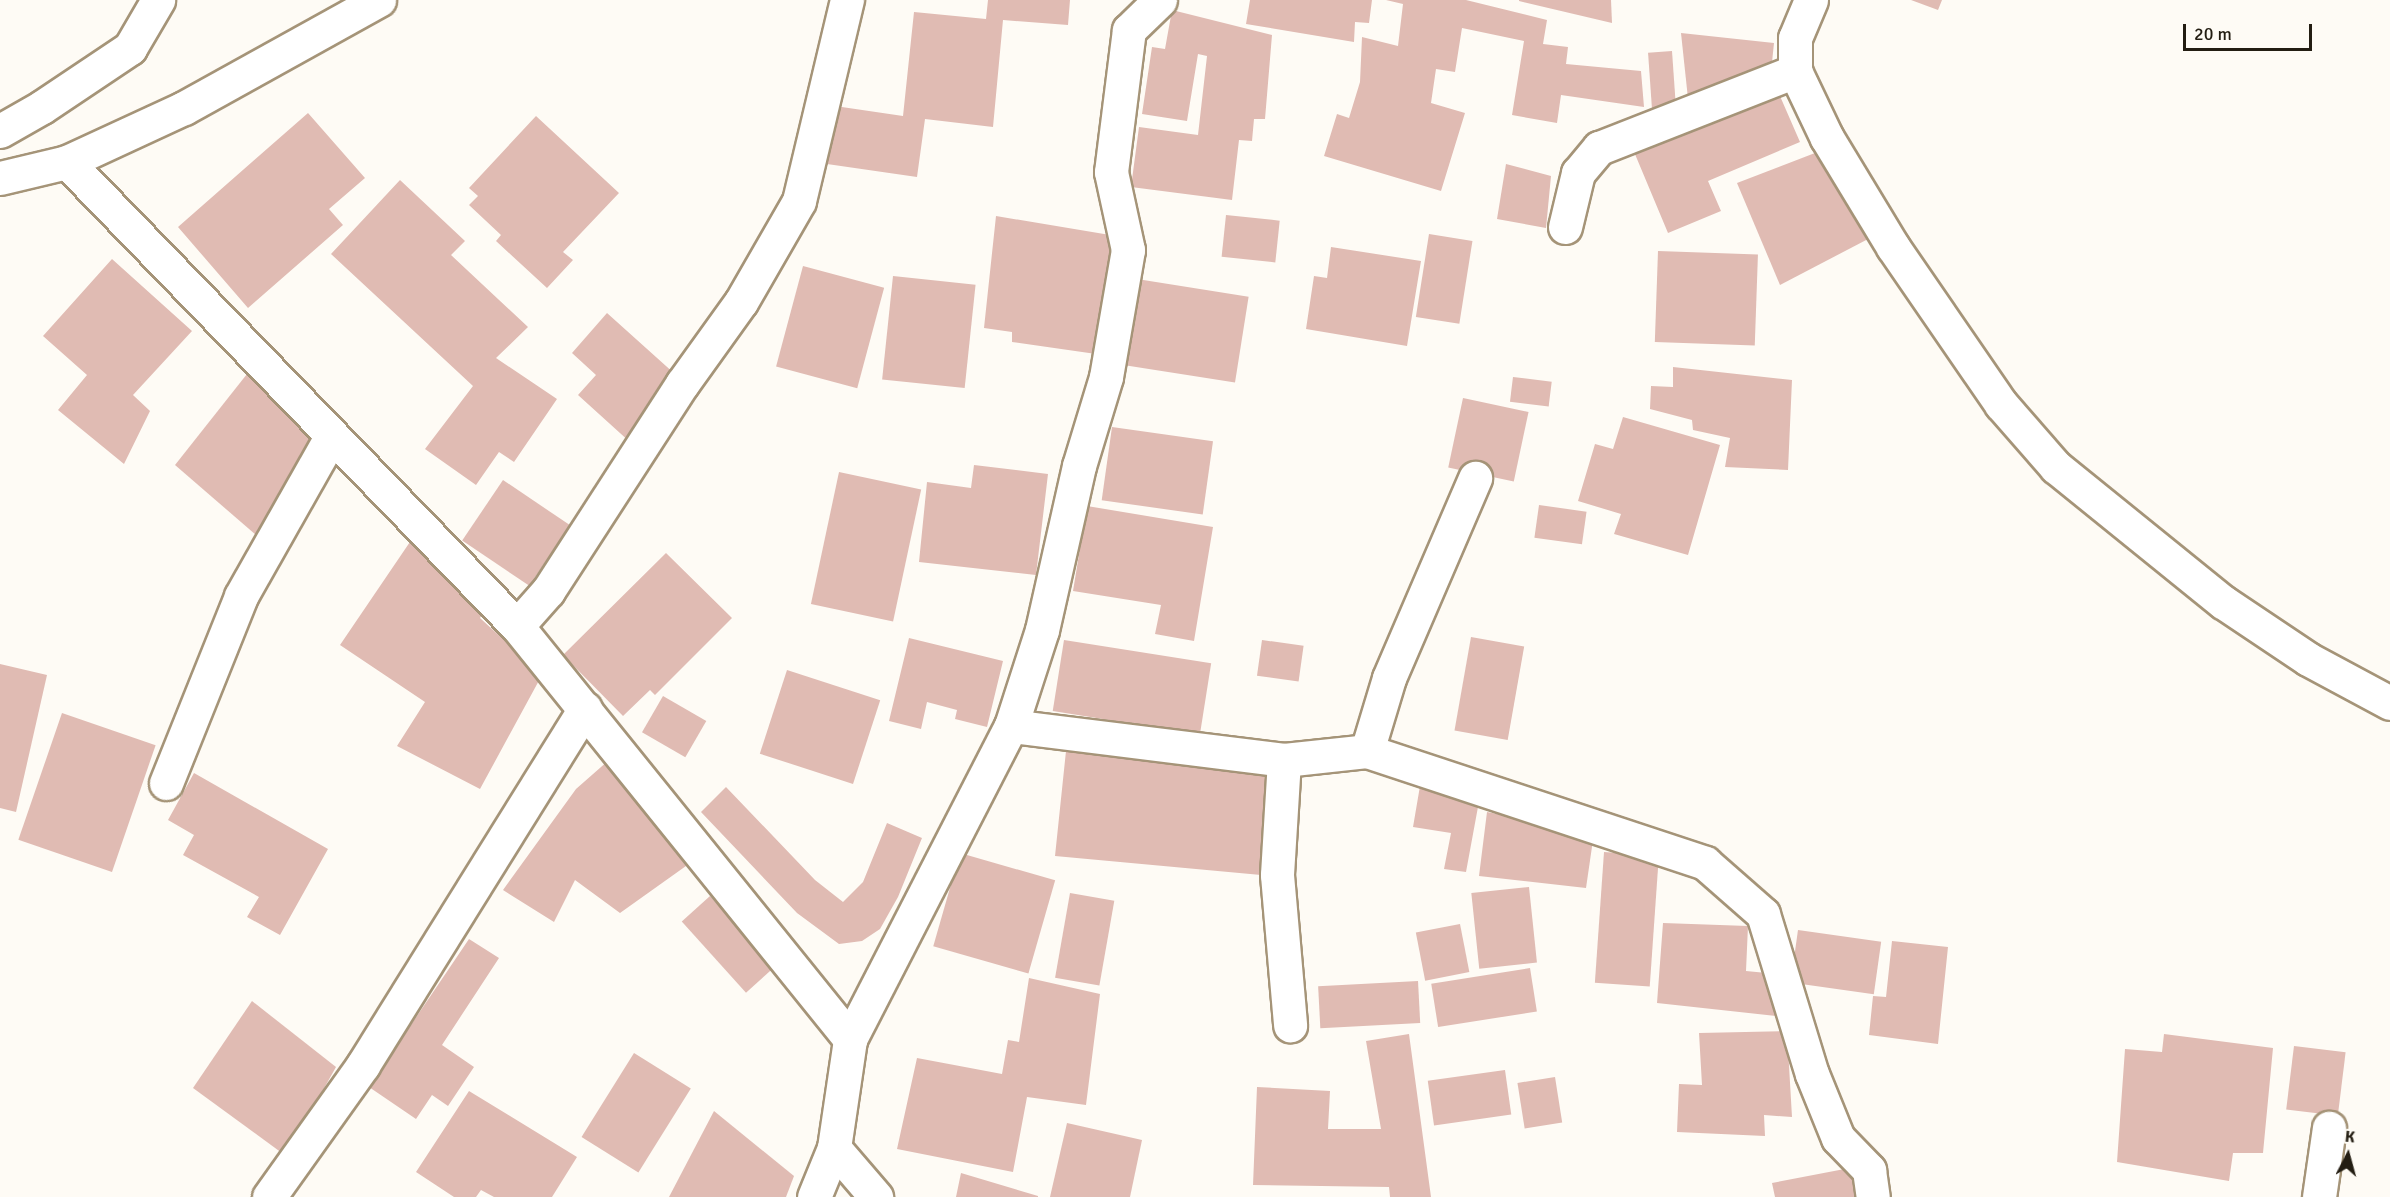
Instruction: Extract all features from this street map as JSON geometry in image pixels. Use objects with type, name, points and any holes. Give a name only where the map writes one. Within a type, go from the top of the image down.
[{"type":"street","points":[[0,131],[130,48],[158,0]]},
{"type":"street","points":[[0,178],[67,162],[184,108],[380,0]]},
{"type":"street","points":[[517,626],[548,591],[682,384],[741,302],[799,201],[846,0]]},
{"type":"street","points":[[814,1197],[834,1148],[850,1039],[1011,726],[1042,630],[1079,466],[1106,376],[1128,250],[1111,172],[1129,30],[1160,0]]},
{"type":"street","points":[[1811,0],[1795,38],[1795,71],[1827,138],[1893,247],[2001,404],[2056,467],[2223,602],[2308,659],[2390,703]]},
{"type":"street","points":[[1564,227],[1578,173],[1599,148],[1795,71]]},
{"type":"street","points":[[67,162],[331,437],[517,626],[850,1039]]},
{"type":"street","points":[[166,783],[241,596],[331,437]]},
{"type":"street","points":[[1367,752],[1389,678],[1475,478]]},
{"type":"street","points":[[269,1197],[363,1065],[585,708]]},
{"type":"street","points":[[1011,726],[1284,760],[1367,752],[1705,863],[1762,914],[1812,1074],[1838,1138],[1869,1170],[1873,1197]]},
{"type":"street","points":[[1284,760],[1277,875],[1290,1025]]},
{"type":"street","points":[[2319,1197],[2330,1128]]},
{"type":"street","points":[[834,1148],[876,1197]]},
{"type":"building","points":[[988,0],[1070,0],[1068,25],[1003,20],[993,127],[925,119],[917,177],[827,164],[835,106],[903,116],[914,12],[986,19]]},
{"type":"building","points":[[1250,0],[1372,0],[1369,23],[1355,22],[1354,42],[1246,24]]},
{"type":"building","points":[[1386,0],[1466,0],[1547,20],[1543,44],[1568,47],[1566,64],[1641,71],[1644,107],[1561,95],[1557,123],[1512,115],[1524,41],[1462,28],[1455,72],[1436,69],[1431,103],[1465,113],[1441,191],[1324,156],[1337,114],[1349,118],[1360,82],[1362,37],[1398,46],[1403,4]]},
{"type":"building","points":[[1611,0],[1612,23],[1519,1]]},
{"type":"building","points":[[1911,0],[1942,0],[1938,10]]},
{"type":"building","points":[[1172,10],[1272,35],[1265,119],[1254,119],[1252,141],[1239,140],[1232,200],[1131,187],[1139,127],[1198,135],[1207,56],[1198,54],[1187,121],[1142,114],[1152,47],[1165,49]]},
{"type":"building","points":[[1681,33],[1774,43],[1771,72],[1689,108]]},
{"type":"building","points":[[1672,51],[1676,108],[1652,110],[1648,53]]},
{"type":"building","points":[[1776,87],[1800,142],[1708,181],[1721,211],[1668,233],[1632,147]]},
{"type":"building","points":[[308,113],[365,178],[329,209],[343,225],[248,308],[178,227]]},
{"type":"building","points":[[536,116],[619,193],[563,252],[573,260],[547,288],[496,241],[501,235],[469,205],[478,196],[469,188]]},
{"type":"building","points":[[1815,153],[1870,238],[1780,285],[1737,183]]},
{"type":"building","points":[[1506,164],[1551,176],[1546,228],[1497,219]]},
{"type":"building","points":[[400,180],[465,241],[451,255],[528,327],[496,358],[557,399],[514,462],[499,452],[476,485],[425,449],[473,386],[331,254]]},
{"type":"building","points":[[1226,215],[1280,221],[1275,262],[1222,257]]},
{"type":"building","points":[[996,216],[1116,236],[1103,355],[1012,342],[1012,332],[984,328]]},
{"type":"building","points":[[1429,234],[1472,241],[1459,324],[1416,317]]},
{"type":"building","points":[[1331,247],[1421,261],[1407,346],[1306,329],[1314,276],[1327,278]]},
{"type":"building","points":[[1658,251],[1758,254],[1755,345],[1655,342]]},
{"type":"building","points":[[112,259],[192,331],[133,395],[150,411],[124,464],[58,410],[87,375],[43,336]]},
{"type":"building","points":[[803,266],[884,288],[857,388],[776,366]]},
{"type":"building","points":[[893,276],[976,285],[965,388],[882,379]]},
{"type":"building","points":[[1137,279],[1249,297],[1235,383],[1123,365]]},
{"type":"building","points":[[607,313],[676,375],[631,443],[578,395],[596,375],[572,353]]},
{"type":"building","points":[[1673,367],[1792,380],[1788,470],[1725,467],[1730,438],[1693,430],[1692,420],[1650,409],[1651,386],[1673,387]]},
{"type":"building","points":[[247,374],[321,440],[256,535],[175,465]]},
{"type":"building","points":[[1513,377],[1552,382],[1549,407],[1510,402]]},
{"type":"building","points":[[1463,398],[1529,412],[1514,481],[1448,467]]},
{"type":"building","points":[[1623,417],[1720,445],[1688,555],[1614,534],[1621,514],[1578,501],[1595,444],[1613,449]]},
{"type":"building","points":[[1112,427],[1213,441],[1203,514],[1102,500]]},
{"type":"building","points":[[974,465],[1048,474],[1036,575],[919,562],[927,482],[971,488]]},
{"type":"building","points":[[839,472],[921,489],[893,622],[811,604]]},
{"type":"building","points":[[503,480],[570,525],[529,586],[462,541]]},
{"type":"building","points":[[1539,505],[1587,512],[1582,544],[1534,538]]},
{"type":"building","points":[[1087,506],[1213,527],[1194,641],[1155,634],[1161,605],[1073,591]]},
{"type":"building","points":[[414,536],[487,607],[480,618],[542,675],[480,789],[397,746],[425,702],[340,645]]},
{"type":"building","points":[[666,553],[732,618],[655,695],[650,690],[623,716],[563,655]]},
{"type":"building","points":[[1471,637],[1524,646],[1508,740],[1455,731]]},
{"type":"building","points":[[909,638],[1003,661],[987,727],[955,719],[957,710],[927,702],[921,729],[889,721]]},
{"type":"building","points":[[1064,640],[1211,663],[1200,734],[1053,711]]},
{"type":"building","points":[[1262,640],[1304,646],[1299,681],[1257,676]]},
{"type":"building","points":[[0,664],[47,675],[16,812],[0,808]]},
{"type":"building","points":[[787,670],[880,700],[853,784],[760,754]]},
{"type":"building","points":[[663,696],[706,721],[685,757],[642,732]]},
{"type":"building","points":[[62,713],[156,745],[112,872],[18,840]]},
{"type":"building","points":[[1103,746],[1168,753],[1166,764],[1270,774],[1261,875],[1055,856],[1066,751],[1105,755]]},
{"type":"building","points":[[609,760],[693,861],[620,913],[575,880],[554,922],[503,890],[576,789]]},
{"type":"building","points":[[194,773],[328,849],[280,935],[247,917],[259,897],[183,855],[194,835],[168,820]]},
{"type":"building","points":[[1420,786],[1480,796],[1466,872],[1444,869],[1451,833],[1413,827]]},
{"type":"building","points":[[726,787],[815,880],[843,902],[863,882],[887,823],[922,838],[898,897],[880,929],[862,941],[839,944],[797,913],[701,812]]},
{"type":"building","points":[[1487,812],[1594,833],[1586,888],[1479,876]]},
{"type":"building","points":[[1604,852],[1659,856],[1650,987],[1595,983]]},
{"type":"building","points":[[960,853],[1055,880],[1028,974],[933,946]]},
{"type":"building","points":[[1529,887],[1537,963],[1479,969],[1471,893]]},
{"type":"building","points":[[1070,893],[1114,901],[1099,986],[1055,978]]},
{"type":"building","points":[[710,896],[774,967],[746,993],[682,921]]},
{"type":"building","points":[[1663,923],[1748,926],[1746,971],[1777,974],[1776,1016],[1657,1003]]},
{"type":"building","points":[[1460,924],[1469,972],[1425,981],[1416,933]]},
{"type":"building","points":[[1798,930],[1881,942],[1874,994],[1791,982]]},
{"type":"building","points":[[469,939],[499,958],[442,1045],[474,1067],[448,1106],[432,1095],[416,1119],[369,1087]]},
{"type":"building","points":[[1892,941],[1948,947],[1938,1044],[1869,1035],[1873,996],[1886,997]]},
{"type":"building","points":[[1530,968],[1537,1011],[1438,1027],[1431,984]]},
{"type":"building","points":[[1029,978],[1100,994],[1086,1105],[1027,1097],[1013,1172],[897,1149],[917,1058],[1002,1074],[1008,1040],[1019,1042]]},
{"type":"building","points":[[1418,981],[1420,1023],[1320,1028],[1318,986]]},
{"type":"building","points":[[252,1001],[336,1067],[286,1156],[193,1088]]},
{"type":"building","points":[[1787,1031],[1792,1117],[1764,1115],[1765,1136],[1677,1132],[1679,1084],[1702,1085],[1699,1033]]},
{"type":"building","points":[[1409,1034],[1431,1197],[1390,1197],[1389,1187],[1253,1185],[1257,1087],[1330,1091],[1328,1129],[1381,1129],[1366,1041]]},
{"type":"building","points":[[2164,1034],[2273,1048],[2263,1153],[2233,1153],[2229,1181],[2117,1162],[2125,1049],[2162,1052]]},
{"type":"building","points":[[2294,1046],[2346,1052],[2338,1116],[2286,1110]]},
{"type":"building","points":[[634,1053],[691,1089],[638,1172],[582,1137]]},
{"type":"building","points":[[1505,1070],[1511,1115],[1434,1125],[1428,1081]]},
{"type":"building","points":[[1555,1077],[1562,1122],[1525,1128],[1517,1083]]},
{"type":"building","points":[[469,1091],[577,1157],[552,1197],[494,1197],[481,1190],[476,1197],[454,1197],[416,1172]]},
{"type":"building","points":[[714,1111],[794,1176],[786,1197],[669,1197]]},
{"type":"building","points":[[1067,1123],[1142,1140],[1130,1197],[1050,1197]]},
{"type":"building","points":[[1855,1167],[1861,1197],[1775,1197],[1772,1183]]},
{"type":"building","points":[[961,1173],[1038,1196],[1038,1197],[956,1197]]}]
